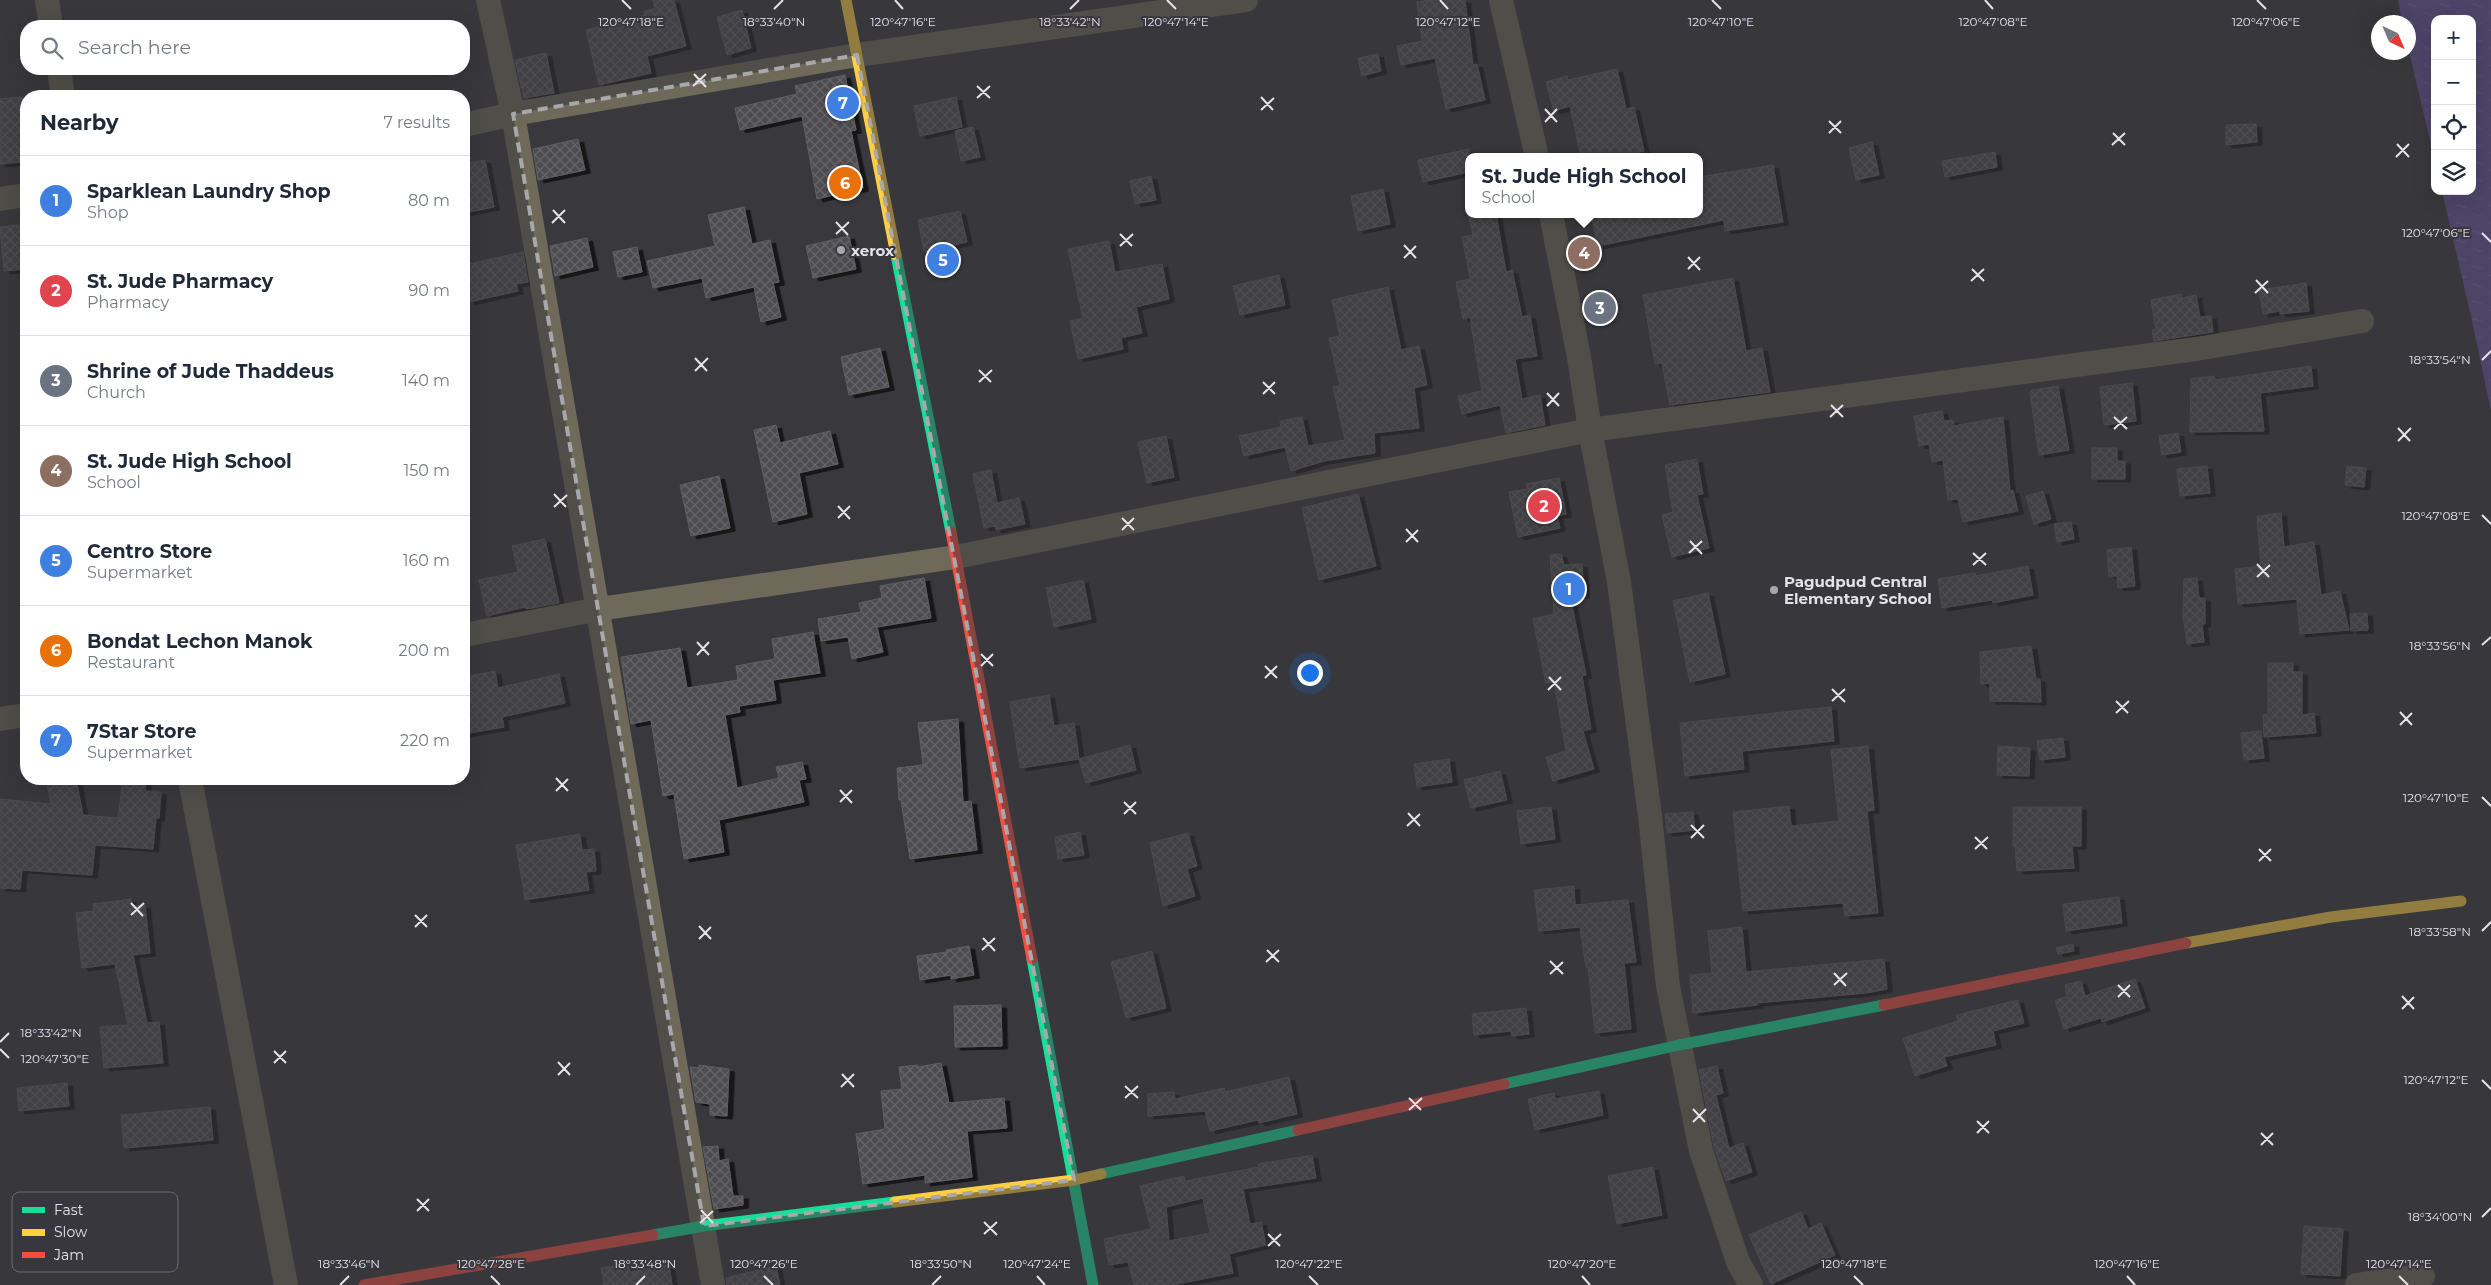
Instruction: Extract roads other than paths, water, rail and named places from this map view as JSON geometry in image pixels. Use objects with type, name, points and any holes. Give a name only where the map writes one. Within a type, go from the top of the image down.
[{"type":"street","points":[[47,0],[50,20]]},
{"type":"street","points":[[488,0],[513,114],[599,608],[713,1285]]},
{"type":"street","points":[[846,0],[956,557],[1093,1285]]},
{"type":"street","points":[[470,124],[513,114],[857,55],[1246,0]]},
{"type":"street","points":[[1501,0],[1536,153]]},
{"type":"street","points":[[60,75],[62,90]]},
{"type":"street","points":[[0,199],[20,196]]},
{"type":"street","points":[[1552,218],[1579,357],[1590,430],[1619,582],[1650,816],[1668,986],[1679,1045],[1701,1151],[1738,1262],[1751,1285]]},
{"type":"street","points":[[470,634],[599,608],[956,557],[1590,430],[2196,349],[2362,321]]},
{"type":"street","points":[[0,719],[20,715]]},
{"type":"street","points":[[191,785],[286,1285]]},
{"type":"street","points":[[364,1285],[704,1226],[1074,1180],[1679,1045],[1967,989],[2230,934],[2331,916],[2461,901]]},
{"type":"street","points":[[2357,1285],[2423,1276]]},
{"type":"water","points":[[2398,0],[2491,0],[2491,411],[2443,195],[2476,195],[2476,15],[2431,15],[2431,145],[2411,60],[2416,60],[2416,15],[2401,15]]},
{"type":"place","name":"7Star Store","points":[[843,103]]},
{"type":"place","name":"Bondat Lechon Manok","points":[[845,183]]},
{"type":"place","name":"xerox","points":[[841,250]]},
{"type":"place","name":"St. Jude High School","points":[[1584,253]]},
{"type":"place","name":"Centro Store","points":[[943,260]]},
{"type":"place","name":"Shrine of Jude Thaddeus","points":[[1600,308]]},
{"type":"place","name":"St. Jude Pharmacy","points":[[1544,506]]},
{"type":"place","name":"Sparklean Laundry Shop","points":[[1569,589]]},
{"type":"place","name":"Pagudpud Central Elementary School","points":[[1774,590]]}]
